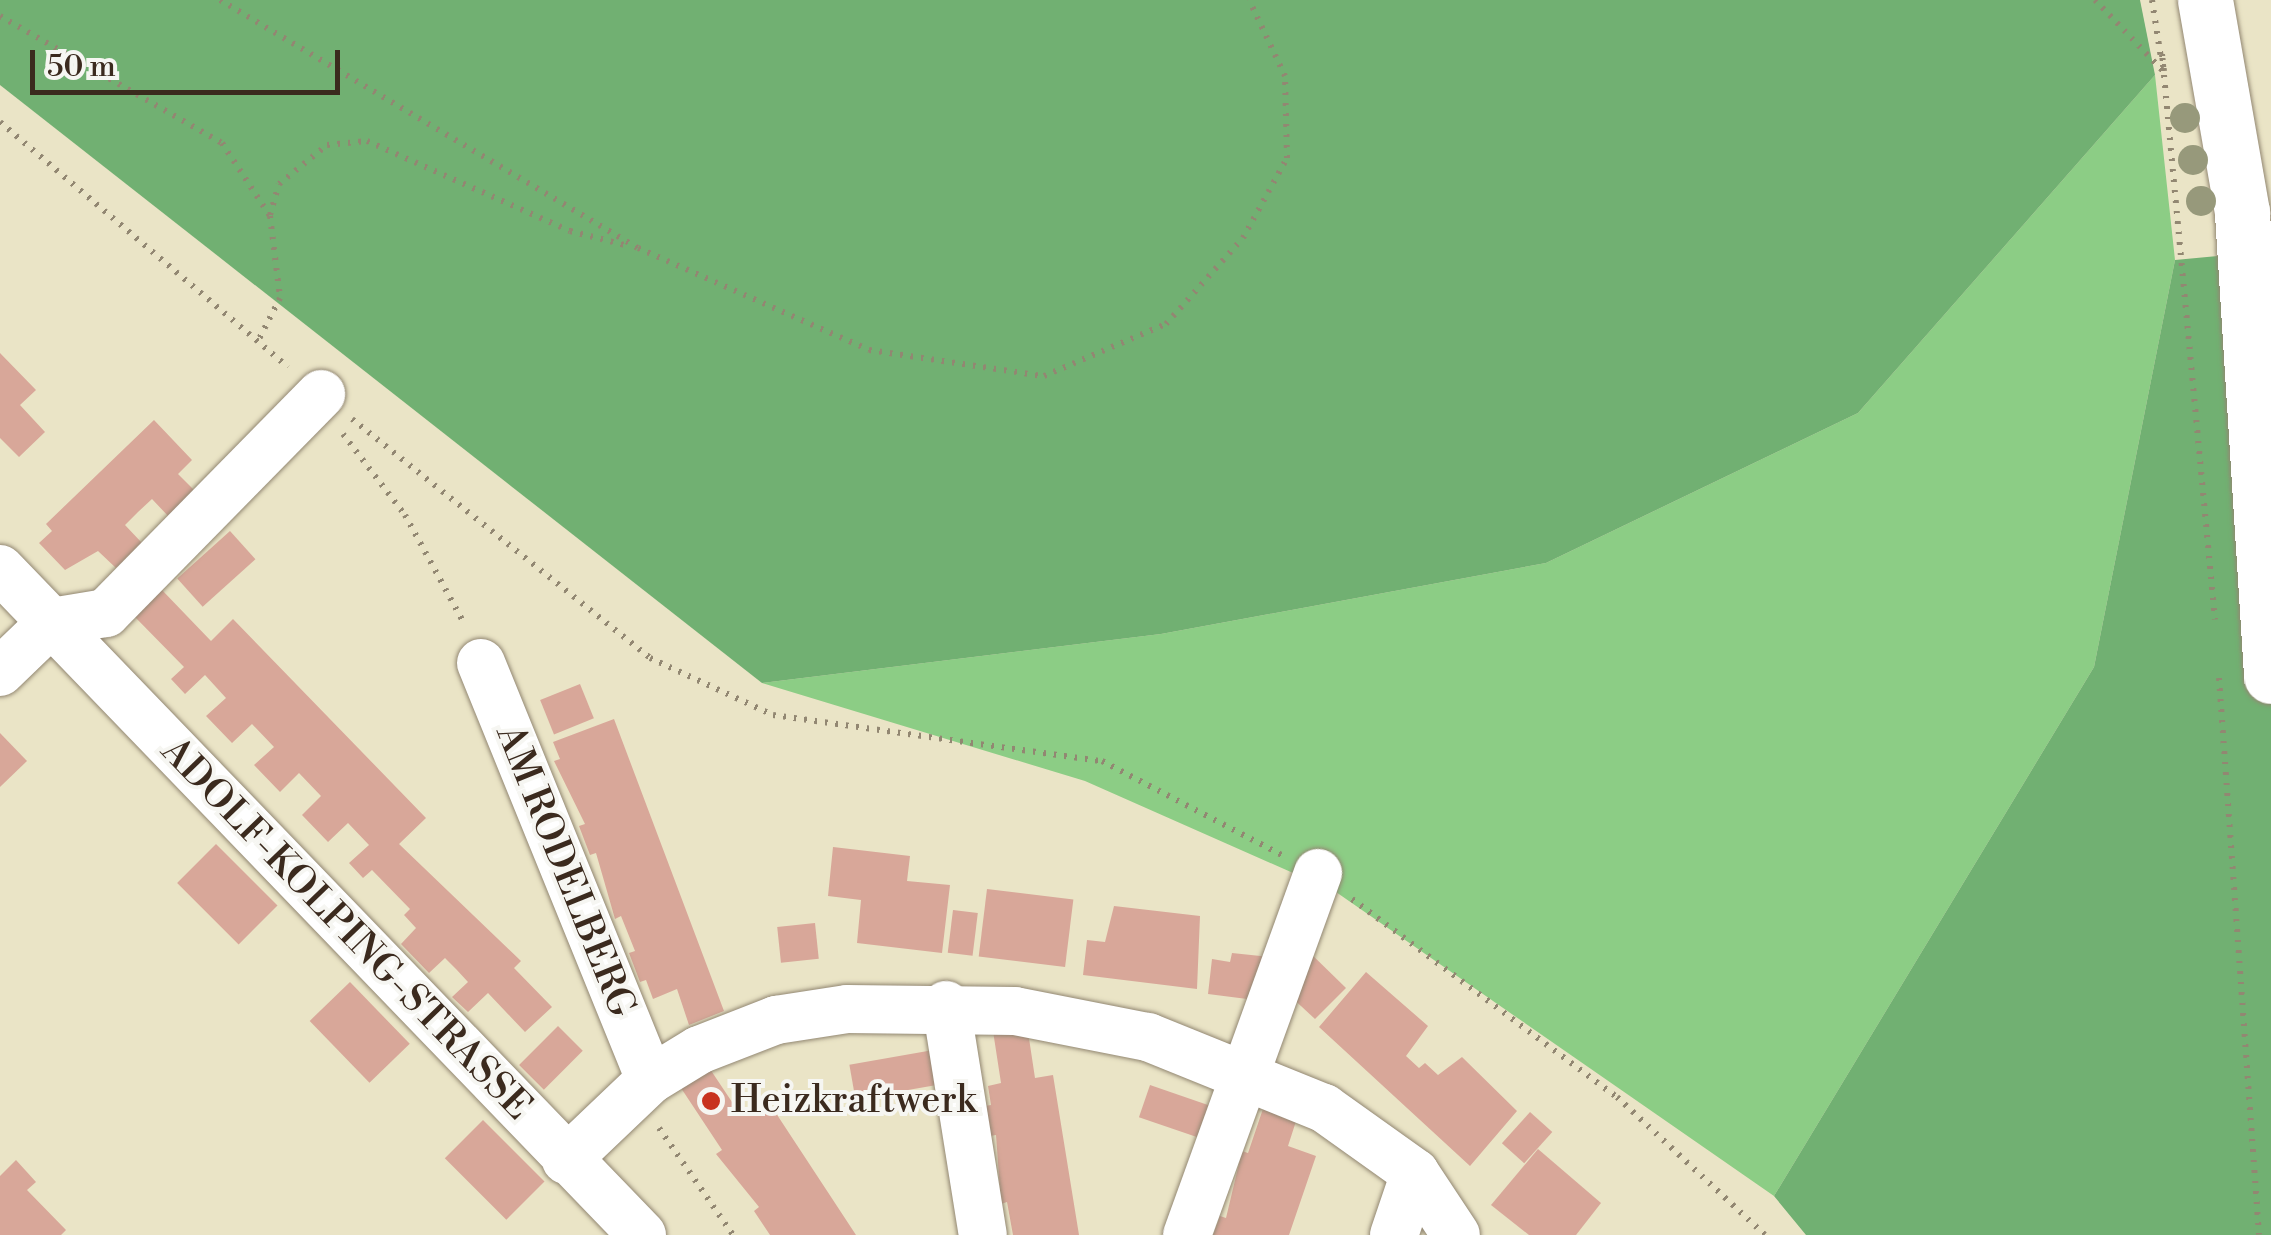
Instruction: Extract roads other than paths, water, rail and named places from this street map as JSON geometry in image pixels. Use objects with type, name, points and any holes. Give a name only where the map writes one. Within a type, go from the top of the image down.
[{"type":"street","points":[[2205,0],[2242,213],[2245,674]]},
{"type":"street","points":[[0,672],[52,622],[106,614],[321,394]]},
{"type":"street","name":"ADOLF-KOLPING-STRASSE","points":[[0,568],[642,1235]]},
{"type":"street","name":"AM RODELBERG","points":[[481,663],[642,1087]]},
{"type":"street","points":[[1187,1235],[1243,1071],[1318,873]]},
{"type":"street","points":[[566,1160],[642,1087],[699,1050],[776,1020],[847,1009],[946,1006],[1083,1022],[1243,1071],[1324,1108],[1416,1174],[1456,1235]]},
{"type":"street","points":[[946,1006],[982,1235]]},
{"type":"street","points":[[1394,1235],[1416,1174]]},
{"type":"place","name":"Heizkraftwerk","points":[[711,1101]]}]
